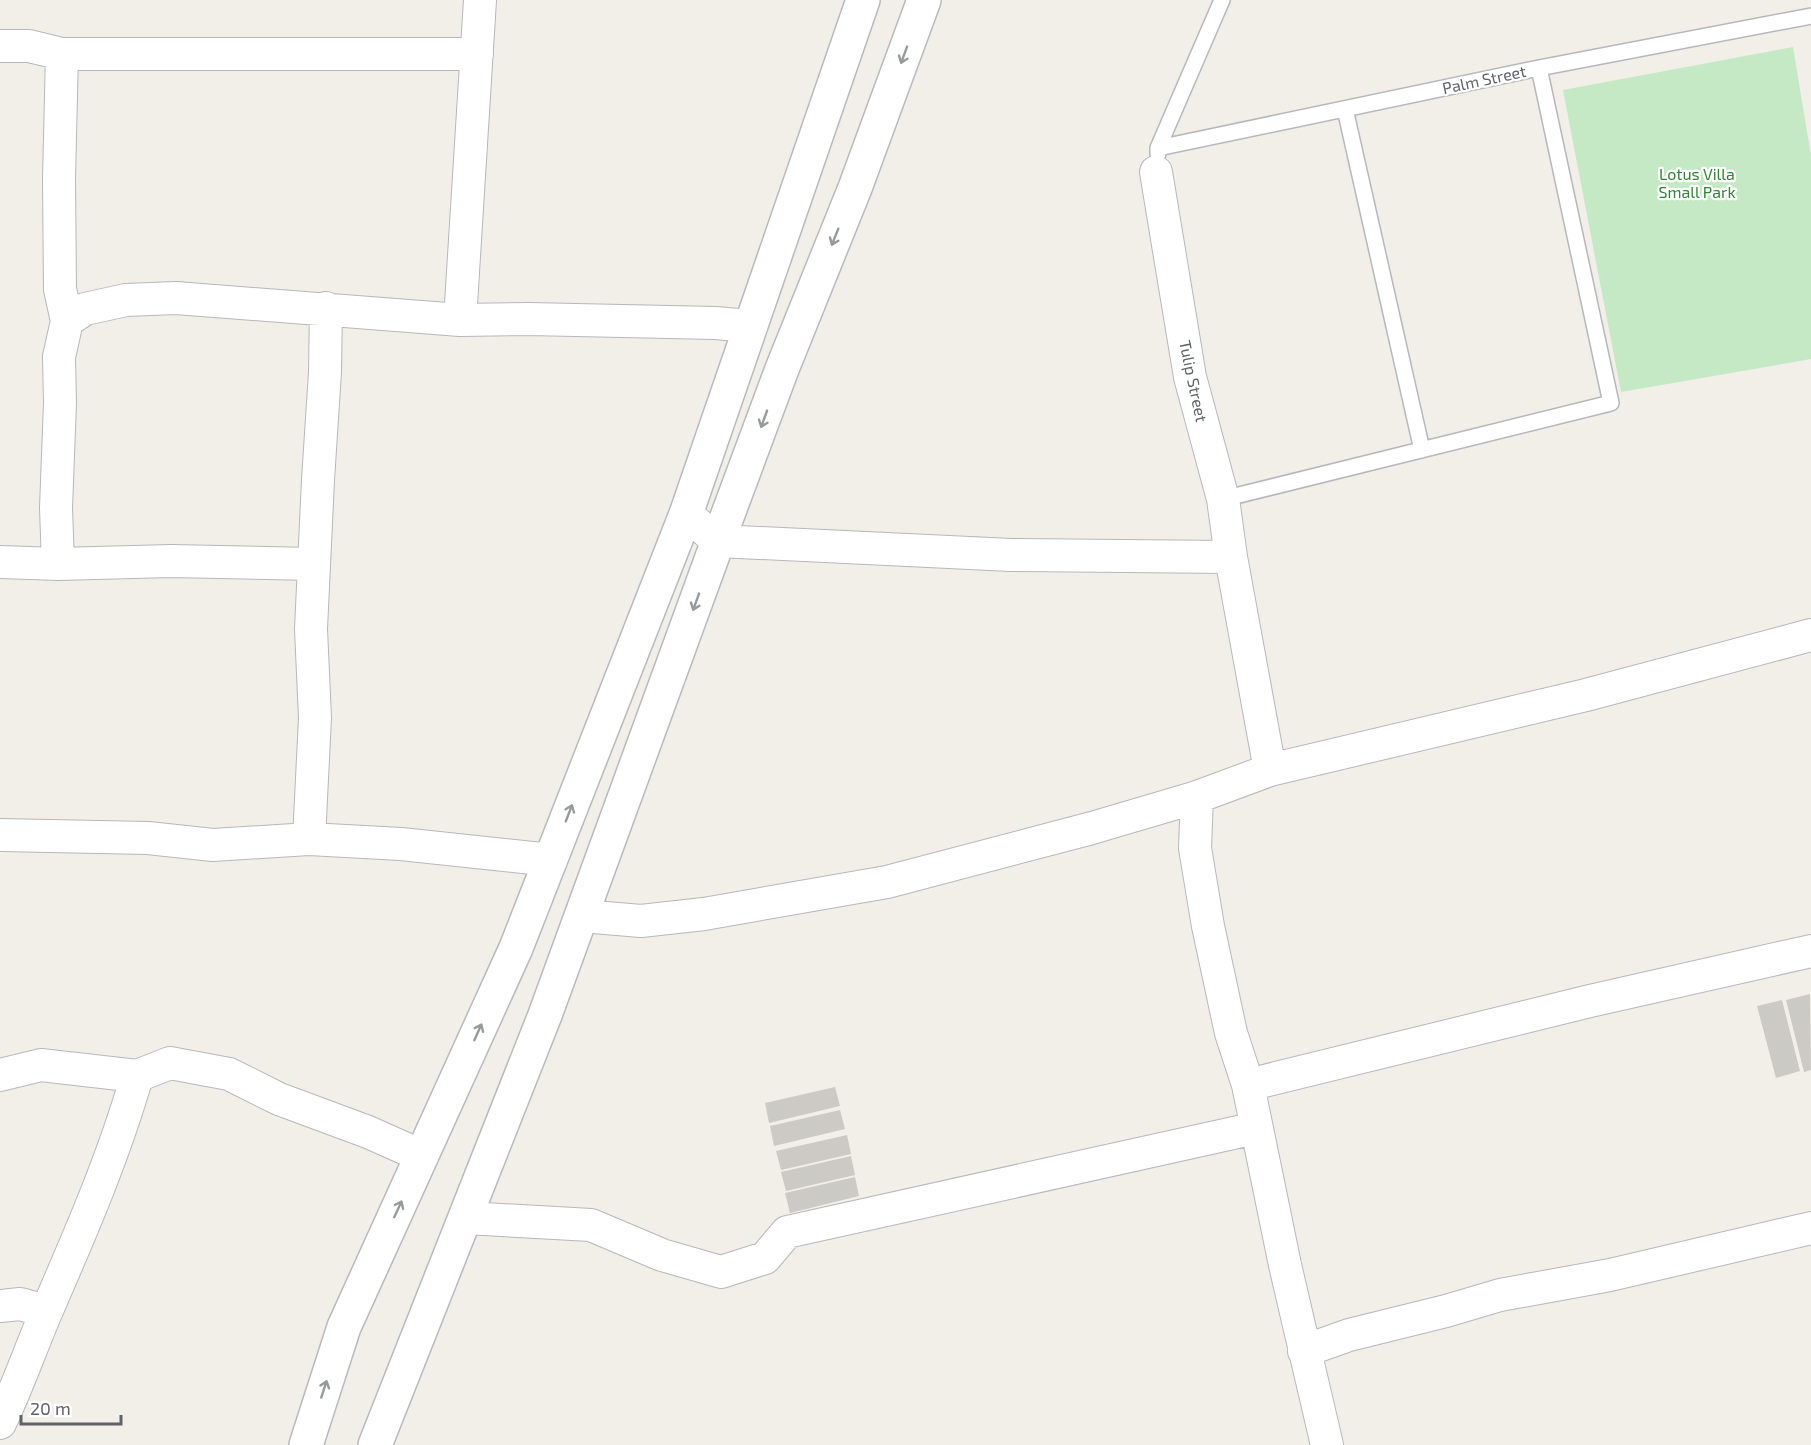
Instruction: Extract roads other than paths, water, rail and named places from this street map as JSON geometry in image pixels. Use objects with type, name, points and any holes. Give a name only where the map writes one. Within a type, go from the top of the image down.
[{"type":"street","points":[[460,320],[480,0]]},
{"type":"street","points":[[306,1445],[344,1327],[516,948],[686,514],[863,0]]},
{"type":"street","points":[[375,1445],[466,1218],[582,916],[718,540],[782,369],[855,188],[924,0]]},
{"type":"street","points":[[0,46],[29,46],[62,54],[477,54]]},
{"type":"street","points":[[58,564],[56,508],[60,403],[59,357],[67,321],[60,289],[59,179],[62,54]]},
{"type":"street","name":"Tulip Street","points":[[1157,160],[1190,377],[1223,499],[1231,557],[1270,770]]},
{"type":"street","points":[[67,321],[85,309],[126,300],[177,297],[460,320],[530,319],[751,326]]},
{"type":"street","points":[[309,839],[315,718],[311,628],[313,564],[326,372],[326,309]]},
{"type":"street","points":[[686,514],[718,540],[1011,555],[1231,557]]},
{"type":"street","points":[[0,562],[58,564],[171,561],[313,564]]},
{"type":"street","points":[[582,916],[641,921],[704,914],[887,882],[1092,828],[1197,797],[1270,770],[1586,695],[1811,635]]},
{"type":"street","points":[[1197,797],[1195,848],[1208,926],[1231,1033],[1248,1085],[1304,1351],[1328,1445]]},
{"type":"street","points":[[0,835],[148,838],[213,846],[309,839],[401,844],[551,860]]},
{"type":"street","points":[[1248,1085],[1590,1001],[1811,951]]},
{"type":"street","points":[[0,1075],[41,1065],[136,1076],[170,1063],[229,1074],[279,1099],[422,1155]]},
{"type":"street","points":[[0,1423],[74,1250],[123,1124],[136,1076]]},
{"type":"street","points":[[466,1218],[591,1225],[662,1255],[720,1272],[765,1258],[787,1232],[1256,1128]]},
{"type":"street","points":[[1304,1351],[1349,1335],[1500,1295],[1610,1275],[1811,1228]]},
{"type":"street","points":[[0,1306],[20,1304],[46,1311]]},
{"type":"lane","points":[[1157,160],[1222,0]]},
{"type":"lane","name":"Palm Street","points":[[1157,160],[1287,119],[1811,16]]},
{"type":"lane","points":[[1223,499],[1611,403],[1539,68]]},
{"type":"lane","points":[[1345,109],[1422,450]]},
{"type":"park label","name":"Lotus Villa Small Park","points":[[1697,182]]}]
